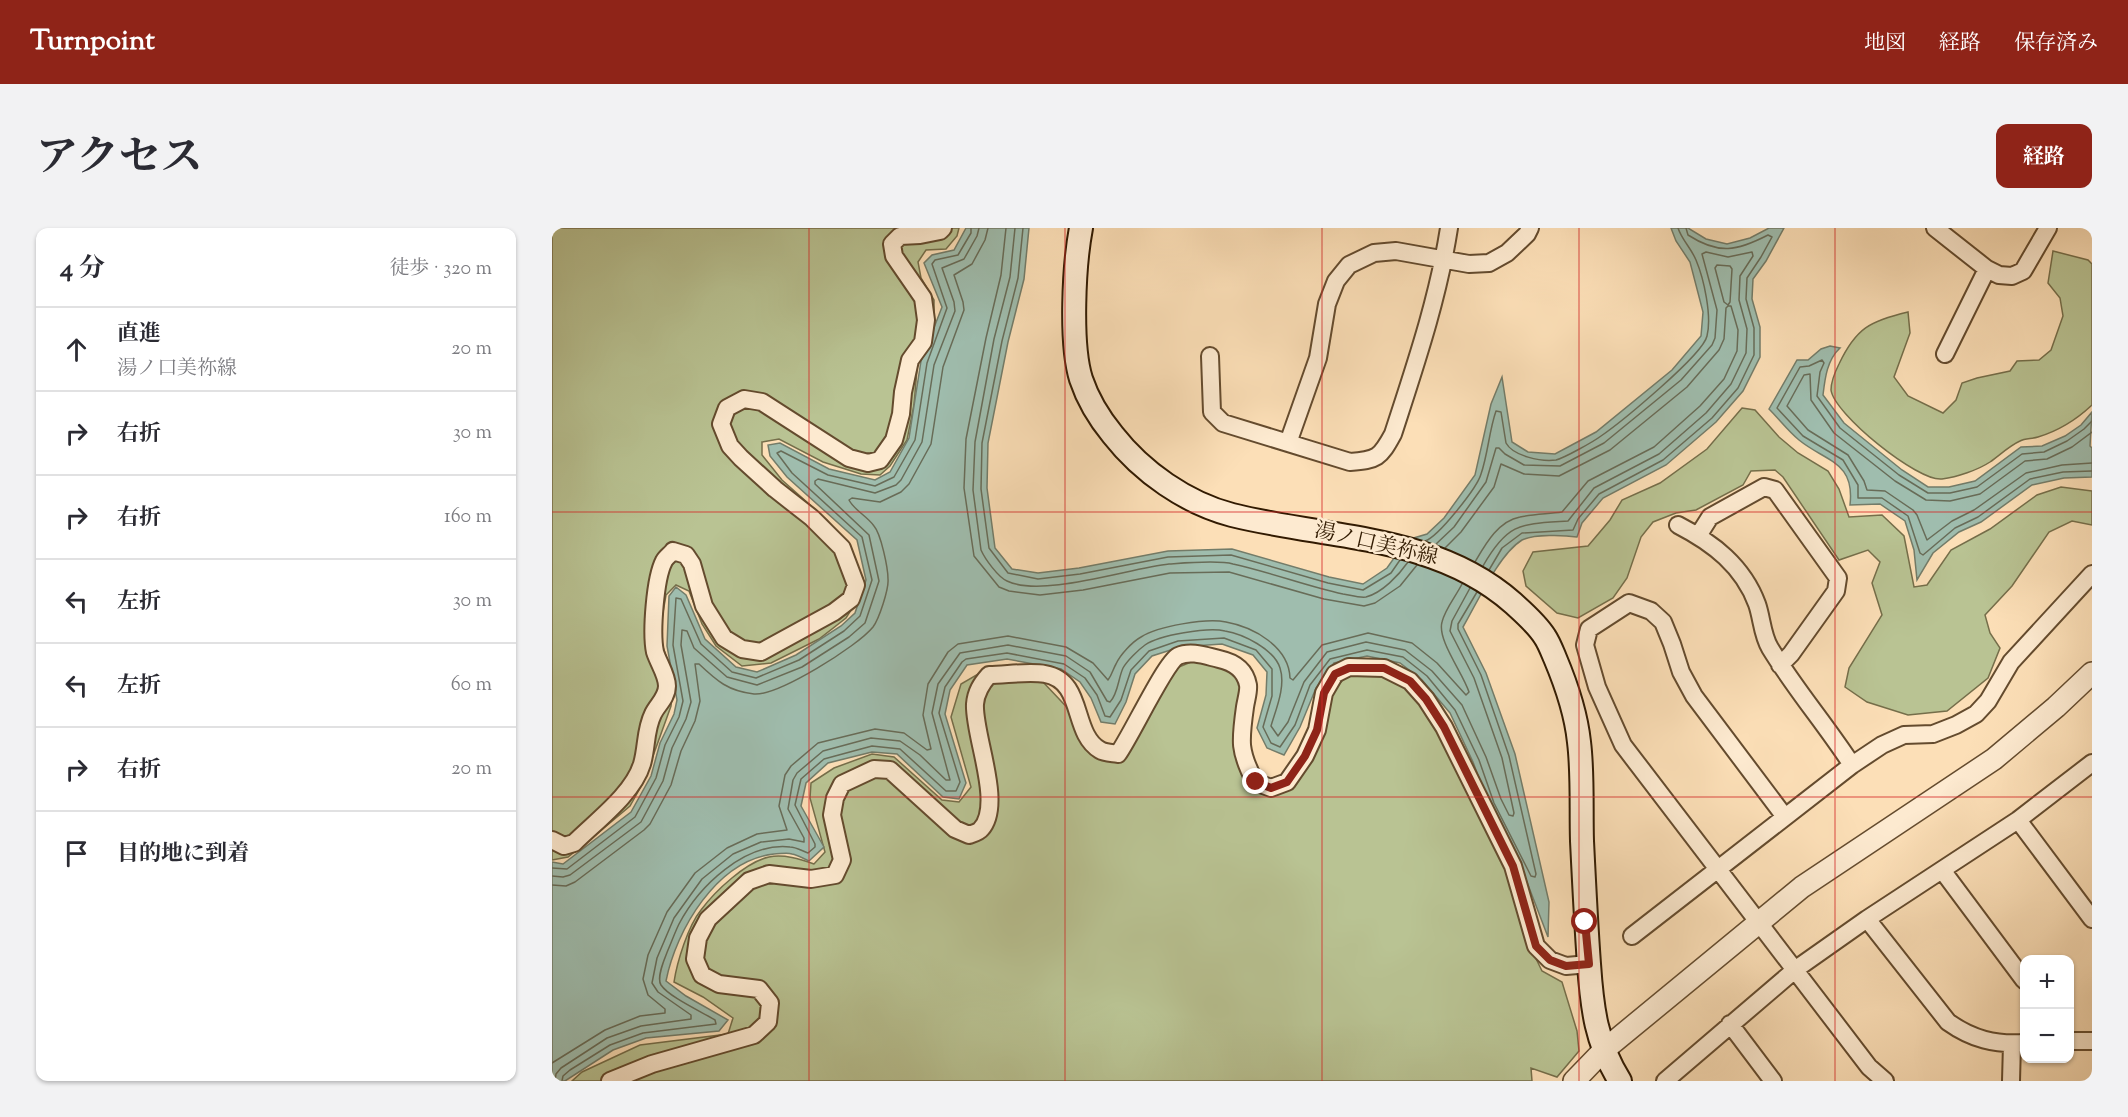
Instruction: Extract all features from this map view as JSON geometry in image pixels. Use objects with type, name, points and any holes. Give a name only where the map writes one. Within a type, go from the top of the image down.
[{"type":"main road","name":"湯ノ口美祢線","points":[[1079,237],[1075,339],[1081,378],[1098,416],[1121,446],[1151,474],[1191,499],[1230,514],[1393,544],[1459,566],[1497,589],[1525,614],[1545,637],[1567,685],[1579,742],[1585,922],[1591,1002],[1604,1050],[1620,1081]]},
{"type":"street","points":[[552,840],[564,846],[574,843],[627,791],[637,776],[642,763],[646,734],[653,714],[663,701],[668,686],[653,636],[658,583],[664,560],[673,551],[686,555],[692,564],[704,606],[724,638],[742,649],[761,652],[834,612],[850,599],[856,585],[842,548],[812,518],[741,458],[730,446],[722,424],[727,408],[744,399],[762,402],[849,458],[868,464],[880,460],[894,440],[910,360],[923,342],[926,320],[923,298],[894,256],[892,244],[900,236],[920,235],[940,231],[943,228]]},
{"type":"street","points":[[1210,356],[1212,412],[1223,423],[1350,462],[1368,461],[1383,453],[1393,434],[1425,334],[1444,260],[1449,228]]},
{"type":"street","points":[[1288,443],[1318,358],[1327,304],[1336,281],[1349,265],[1374,253],[1396,251],[1469,264],[1489,263],[1507,253],[1527,234],[1530,228]]},
{"type":"street","points":[[1935,228],[1988,270],[2000,275],[2012,276],[2023,271],[2048,228]]},
{"type":"street","points":[[1946,354],[1988,270]]},
{"type":"street","points":[[1698,536],[1710,517],[1764,487],[1775,490],[1838,578],[1836,591],[1791,654],[1780,665]]},
{"type":"street","points":[[1678,525],[1725,555],[1744,578],[1757,605],[1766,643],[1852,765]]},
{"type":"street","points":[[1632,936],[1852,765],[1882,745],[1904,735],[1933,734],[1976,714],[1988,701],[2011,662],[2092,574]]},
{"type":"street","points":[[1785,817],[1694,696],[1681,672],[1663,622],[1651,611],[1629,603],[1589,629],[1585,645],[1594,676],[1623,745],[1869,1066],[1885,1081]]},
{"type":"street","points":[[610,1081],[652,1064],[754,1035],[768,1022],[770,1003],[759,989],[719,984],[702,975],[695,959],[698,938],[708,919],[749,881],[769,874],[811,879],[835,875],[842,860],[832,815],[842,784],[874,769],[890,770],[955,829],[969,835],[981,829],[988,815],[989,795],[975,705],[979,687],[989,675],[1046,674],[1062,682],[1071,693],[1086,736],[1101,750],[1118,754],[1130,738],[1167,668],[1178,657],[1196,653],[1229,661],[1242,670],[1248,685],[1240,741],[1244,760],[1256,782],[1271,788],[1287,782],[1305,756],[1317,730],[1324,693],[1335,674],[1349,668],[1384,668],[1410,681],[1426,699],[1444,727],[1513,866],[1536,946],[1550,960],[1566,966],[1589,964]]},
{"type":"street","points":[[1574,1081],[1604,1050],[1802,887],[1994,759],[2056,707],[2092,673]]},
{"type":"street","points":[[1665,1081],[1796,969],[2018,819],[2091,765]]},
{"type":"street","points":[[2018,819],[2092,919]]},
{"type":"street","points":[[1942,870],[2020,973]]},
{"type":"street","points":[[1867,919],[1948,1022],[1965,1034],[1988,1042],[2018,1044],[2011,1081]]},
{"type":"street","points":[[1730,1024],[1773,1081]]},
{"type":"street","points":[[2074,1041],[2092,1041]]},
{"type":"green space","points":[[552,228],[959,228],[957,236],[946,249],[926,250],[918,262],[921,278],[934,300],[934,314],[918,358],[914,405],[907,440],[890,466],[880,475],[861,474],[823,462],[779,439],[762,442],[762,455],[782,480],[827,520],[845,541],[863,578],[860,596],[846,618],[819,639],[771,663],[742,666],[716,646],[702,624],[689,591],[676,585],[666,595],[662,618],[662,644],[671,671],[673,687],[671,706],[644,781],[630,806],[568,857],[552,860]]},
{"type":"green space","points":[[2053,251],[2088,260],[2092,264],[2092,405],[2073,420],[2045,435],[2016,443],[1980,468],[1942,479],[1930,477],[1915,470],[1879,445],[1846,414],[1836,401],[1831,390],[1832,380],[1845,352],[1858,334],[1874,323],[1908,312],[1910,333],[1894,377],[1908,396],[1943,413],[1956,400],[1962,383],[2010,371],[2017,361],[2039,360],[2051,350],[2063,316],[2060,298],[2048,283]]},
{"type":"green space","points":[[1742,408],[1755,410],[1779,437],[1798,453],[1828,471],[1839,489],[1849,517],[1882,515],[1904,536],[1914,587],[1927,585],[1951,550],[1990,529],[2037,495],[2061,487],[2092,491],[2092,525],[2072,521],[2049,532],[2012,586],[1985,615],[1990,633],[2000,648],[1988,678],[1947,711],[1908,715],[1867,702],[1845,687],[1849,668],[1882,615],[1872,583],[1880,562],[1868,550],[1839,560],[1783,477],[1775,470],[1751,471],[1743,485],[1696,510],[1676,513],[1653,522],[1641,537],[1627,578],[1613,598],[1578,618],[1557,613],[1526,586],[1523,571],[1533,552],[1588,546],[1610,520],[1622,500],[1660,483],[1707,449]]},
{"type":"green space","points":[[1191,662],[1222,664],[1243,682],[1255,786],[1298,777],[1320,745],[1332,693],[1351,670],[1381,673],[1405,684],[1443,733],[1511,870],[1529,944],[1542,971],[1562,982],[1577,1031],[1579,1051],[1557,1077],[1531,1068],[1532,1081],[572,1081],[582,1072],[640,1045],[728,1034],[733,1018],[703,997],[674,982],[684,944],[701,910],[714,894],[741,871],[760,860],[775,856],[814,864],[825,852],[810,798],[811,783],[834,768],[872,754],[894,757],[942,800],[959,802],[971,787],[951,717],[961,684],[990,667],[1015,682],[1043,682],[1113,756],[1174,669]]},
{"type":"water","points":[[966,228],[1029,228],[1024,279],[1008,342],[988,443],[987,488],[995,548],[1012,569],[1038,573],[1079,568],[1168,551],[1232,549],[1329,577],[1363,584],[1387,568],[1407,540],[1427,534],[1444,518],[1475,475],[1491,404],[1502,377],[1512,442],[1528,452],[1555,454],[1596,432],[1672,370],[1701,336],[1703,312],[1690,262],[1676,241],[1671,228],[1688,228],[1706,239],[1727,244],[1750,238],[1769,228],[1784,228],[1753,279],[1752,299],[1760,327],[1760,357],[1743,391],[1716,422],[1666,465],[1603,498],[1582,523],[1577,537],[1557,535],[1527,538],[1513,547],[1497,567],[1463,627],[1486,673],[1515,754],[1549,902],[1548,937],[1522,869],[1489,805],[1473,762],[1450,713],[1422,680],[1400,663],[1367,656],[1334,663],[1316,688],[1300,727],[1284,755],[1267,748],[1257,728],[1266,695],[1267,672],[1253,655],[1222,644],[1180,647],[1152,656],[1135,674],[1126,702],[1115,724],[1101,722],[1091,698],[1080,682],[1061,669],[1007,659],[967,665],[950,690],[945,714],[966,783],[959,799],[943,797],[897,754],[872,752],[828,763],[806,783],[801,806],[824,847],[809,861],[788,853],[753,859],[734,869],[717,883],[702,901],[679,940],[666,981],[686,996],[728,1020],[719,1031],[646,1038],[613,1050],[565,1081],[552,1081],[552,862],[563,864],[631,812],[651,776],[660,743],[674,714],[677,700],[667,646],[669,596],[676,587],[686,595],[705,639],[736,667],[757,672],[796,655],[841,626],[855,613],[866,580],[857,540],[787,477],[770,456],[768,445],[780,443],[829,469],[875,480],[890,472],[909,438],[921,361],[942,307],[924,263],[932,255],[954,250]]},
{"type":"water","points":[[1830,346],[1840,348],[1829,364],[1823,395],[1844,423],[1902,470],[1928,487],[1949,487],[1975,481],[2021,447],[2042,446],[2065,436],[2081,425],[2092,412],[2090,446],[2092,448],[2092,477],[2064,478],[2032,485],[1981,522],[1959,532],[1933,553],[1917,580],[1914,550],[1905,521],[1880,504],[1850,505],[1848,479],[1843,471],[1799,440],[1769,409],[1797,360],[1808,360],[1821,349]]},
{"type":"route","points":[[1256,782],[1271,788],[1287,782],[1305,756],[1317,730],[1324,693],[1335,674],[1349,668],[1384,668],[1410,681],[1426,699],[1444,727],[1513,866],[1536,946],[1550,960],[1566,966],[1589,964],[1585,922]]}]
